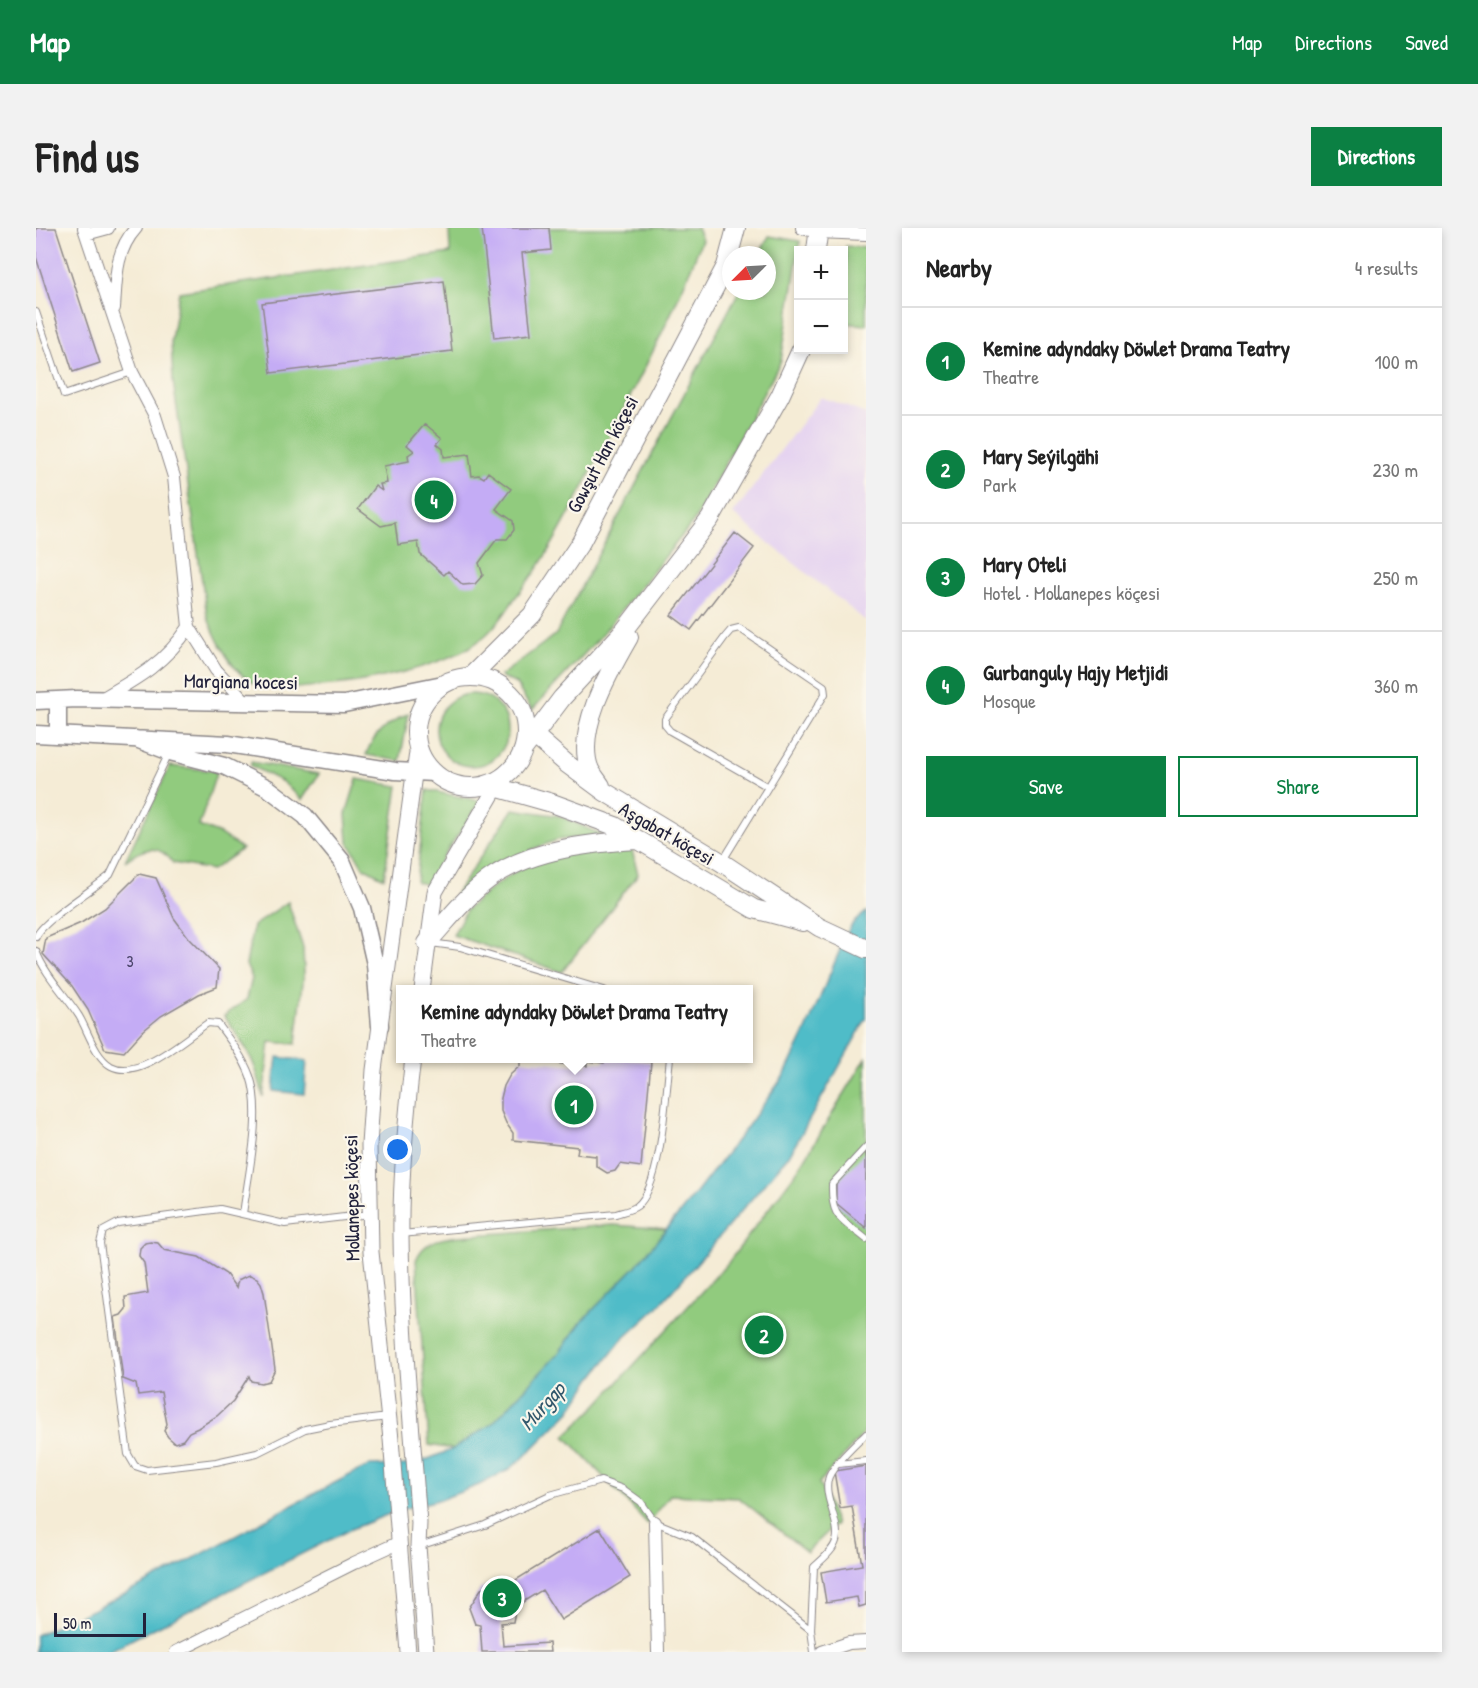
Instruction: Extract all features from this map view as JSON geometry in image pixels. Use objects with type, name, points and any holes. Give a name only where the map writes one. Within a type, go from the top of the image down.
[{"type":"main road","name":"Gowşut Han köçesi","points":[[470,677],[532,615],[581,542],[726,266],[736,228]]},
{"type":"main road","points":[[813,229],[815,246]]},
{"type":"main road","points":[[528,737],[523,712],[515,698],[502,686],[487,679],[470,677],[443,684],[430,696],[420,711],[416,728],[418,745],[424,760],[434,773],[446,781],[460,786],[474,787],[495,784],[513,769],[528,737],[624,631],[710,519],[780,396],[799,354]]},
{"type":"main road","points":[[605,792],[590,769],[587,732],[591,713],[614,664],[648,602]]},
{"type":"main road","name":"Margiana kocesi","points":[[36,700],[102,699],[344,704],[443,684]]},
{"type":"main road","points":[[58,700],[58,735]]},
{"type":"main road","points":[[36,734],[136,738],[172,746],[224,765],[268,788],[305,816],[342,861],[362,908],[375,964],[380,1026]]},
{"type":"main road","name":"Aşgabat köçesi","points":[[528,737],[605,792],[721,862],[819,927]]},
{"type":"main road","points":[[172,746],[228,744],[395,771],[434,773]]},
{"type":"main road","name":"Aşgabat köçesi","points":[[495,784],[615,826],[754,909],[819,927],[866,949]]},
{"type":"main road","points":[[427,943],[471,896],[496,874],[522,862],[561,849],[604,842],[637,840]]},
{"type":"street","points":[[108,228],[85,231],[132,372],[155,416],[174,477],[189,627],[216,670],[246,702]]},
{"type":"street","points":[[114,317],[120,250],[136,228]]},
{"type":"street","points":[[813,229],[866,234]]},
{"type":"street","points":[[102,699],[158,664],[178,643],[189,627]]},
{"type":"street","name":"Mollanepes köçesi","points":[[408,1652],[399,1525],[371,1252],[369,1145],[374,1070],[418,745]]},
{"type":"street","points":[[423,985],[435,892],[495,784]]},
{"type":"street","points":[[413,1063],[405,1127],[401,1234],[405,1356],[419,1523],[418,1546],[426,1652]]},
{"type":"street","points":[[383,1359],[405,1356]]},
{"type":"street","points":[[655,1522],[658,1652]]},
{"type":"street","points":[[176,1652],[400,1542]]},
{"type":"street","points":[[822,1652],[843,1644],[866,1642]]},
{"type":"lane","points":[[36,312],[64,395],[132,372]]},
{"type":"lane","points":[[721,862],[768,787],[825,694],[824,686],[739,628],[731,630],[725,637],[665,719],[665,725],[670,731],[768,787]]},
{"type":"lane","points":[[36,937],[48,921],[110,875],[172,746]]},
{"type":"lane","points":[[427,943],[460,947],[587,985]]},
{"type":"lane","points":[[36,951],[40,963],[66,995],[87,1028],[99,1053],[111,1066],[128,1070],[145,1066],[208,1023],[218,1024],[232,1041],[250,1076],[256,1107],[243,1214]]},
{"type":"lane","points":[[401,1234],[616,1214],[637,1206],[650,1190],[656,1168],[669,1063]]},
{"type":"lane","points":[[866,1147],[832,1184],[831,1203],[834,1212],[866,1239]]},
{"type":"lane","points":[[370,1214],[285,1224],[263,1221],[220,1209],[118,1223],[103,1231],[100,1243],[126,1443],[128,1454],[135,1466],[147,1470],[216,1462],[257,1453],[305,1429],[388,1417]]},
{"type":"lane","points":[[814,1652],[811,1630],[814,1567],[828,1555],[837,1542],[838,1531],[828,1496],[828,1479],[838,1464],[866,1434]]},
{"type":"lane","points":[[838,1464],[866,1461]]},
{"type":"lane","points":[[418,1546],[485,1525],[550,1495],[601,1481],[623,1489],[641,1502],[655,1522],[692,1537],[811,1630]]},
{"type":"shaded area","points":[[821,397],[866,414],[866,621],[733,514]]},
{"type":"green space","points":[[449,228],[697,228],[702,240],[679,297],[565,522],[538,568],[488,633],[461,652],[443,660],[379,678],[337,685],[295,688],[276,689],[258,685],[247,679],[230,661],[207,616],[173,381],[171,340],[179,292],[450,253]]},
{"type":"green space","points":[[769,236],[800,241],[799,246],[794,246],[794,279],[781,361],[694,521],[600,637],[532,710],[516,684],[500,676],[556,634],[734,300],[776,300],[776,246],[764,246]]},
{"type":"green space","points":[[848,246],[866,248],[866,325],[848,323]]},
{"type":"green space","points":[[472,694],[492,700],[502,710],[508,730],[502,750],[492,760],[472,766],[452,760],[442,750],[436,730],[442,710],[452,700]]},
{"type":"green space","points":[[409,713],[400,761],[366,755],[377,735]]},
{"type":"green space","points":[[251,762],[319,774],[302,800],[283,782],[251,766]]},
{"type":"green space","points":[[170,766],[217,771],[199,826],[220,834],[242,849],[212,870],[173,863],[162,852],[150,849],[125,861]]},
{"type":"green space","points":[[357,779],[398,786],[384,878],[363,867],[348,841],[346,814]]},
{"type":"green space","points":[[427,790],[481,801],[442,858],[429,885],[416,882]]},
{"type":"green space","points":[[513,809],[560,816],[602,835],[557,840],[533,849],[455,907],[456,893]]},
{"type":"green space","points":[[632,850],[638,874],[562,972],[453,935],[466,910],[493,887],[527,864],[577,851]]},
{"type":"green space","points":[[288,902],[303,948],[304,973],[296,1044],[270,1042],[263,1097],[249,1054],[224,1016],[247,999],[252,978],[246,965],[253,926]]},
{"type":"green space","points":[[866,1058],[866,1431],[819,1483],[836,1524],[807,1552],[739,1498],[670,1495],[648,1524],[565,1436],[594,1408],[728,1263],[800,1167]]},
{"type":"green space","points":[[613,1225],[667,1229],[636,1266],[583,1320],[558,1354],[492,1424],[453,1449],[429,1445],[416,1260],[423,1248],[445,1238],[459,1236]]},
{"type":"water","name":"Murgap","points":[[866,912],[866,1019],[790,1154],[655,1310],[621,1341],[570,1411],[521,1460],[508,1470],[479,1485],[442,1499],[402,1509],[351,1529],[107,1652],[36,1652],[36,1635],[117,1598],[356,1472],[369,1466],[404,1465],[428,1459],[453,1449],[492,1424],[558,1354],[583,1320],[636,1266],[750,1123],[785,1074],[847,933],[853,923]]},
{"type":"water","points":[[277,1057],[307,1061],[304,1094],[273,1091]]},
{"type":"building","points":[[36,228],[56,228],[100,363],[73,372],[36,257]]},
{"type":"building","points":[[482,228],[549,228],[551,250],[522,253],[531,334],[494,338]]},
{"type":"building","points":[[444,281],[452,351],[271,373],[262,303]]},
{"type":"building","points":[[425,424],[442,438],[437,444],[443,449],[444,457],[469,454],[472,476],[479,475],[484,478],[488,472],[511,489],[496,509],[513,521],[514,530],[507,539],[497,539],[479,563],[483,575],[475,584],[463,585],[448,571],[444,575],[420,554],[418,542],[398,545],[395,523],[381,526],[358,509],[375,486],[382,491],[380,484],[387,483],[384,466],[409,461],[408,455],[414,451],[407,445]]},
{"type":"building","points":[[735,533],[754,548],[691,630],[671,615]]},
{"type":"building","points":[[139,874],[156,878],[174,918],[189,938],[219,969],[217,987],[199,994],[161,1016],[143,1031],[124,1052],[105,1049],[88,1010],[72,986],[43,954],[46,938],[81,923],[105,908]]},
{"type":"building","points":[[520,1063],[587,1066],[587,1063],[651,1063],[641,1167],[620,1164],[615,1171],[607,1173],[596,1166],[596,1156],[577,1154],[578,1147],[513,1140],[513,1133],[501,1111],[501,1098],[504,1086]]},
{"type":"building","points":[[866,1151],[866,1228],[836,1203],[836,1184]]},
{"type":"building","points":[[145,1243],[158,1243],[164,1250],[199,1257],[226,1274],[236,1288],[238,1280],[244,1277],[250,1275],[257,1278],[264,1293],[275,1369],[269,1381],[261,1383],[251,1381],[249,1376],[233,1401],[217,1416],[189,1432],[183,1440],[175,1443],[164,1431],[167,1424],[161,1392],[138,1395],[136,1384],[123,1379],[115,1317],[121,1315],[126,1309],[125,1297],[148,1293],[144,1263],[139,1256],[140,1248]]},
{"type":"building","points":[[866,1466],[866,1605],[859,1607],[857,1597],[826,1602],[821,1572],[862,1565],[852,1506],[840,1508],[834,1471]]},
{"type":"building","points":[[600,1528],[630,1577],[561,1620],[542,1590],[516,1606],[513,1622],[501,1623],[503,1646],[549,1643],[550,1652],[482,1652],[480,1625],[475,1624],[469,1608],[481,1589],[491,1585],[503,1588]]},
{"type":"place","name":"Gurbanguly Hajy Metjidi","points":[[434,500]]},
{"type":"place","name":"Kemine adyndaky Döwlet Drama Teatry","points":[[574,1105]]},
{"type":"place","name":"Mary Seýilgähi","points":[[764,1335]]},
{"type":"place","name":"Mary Oteli","points":[[502,1598]]}]
